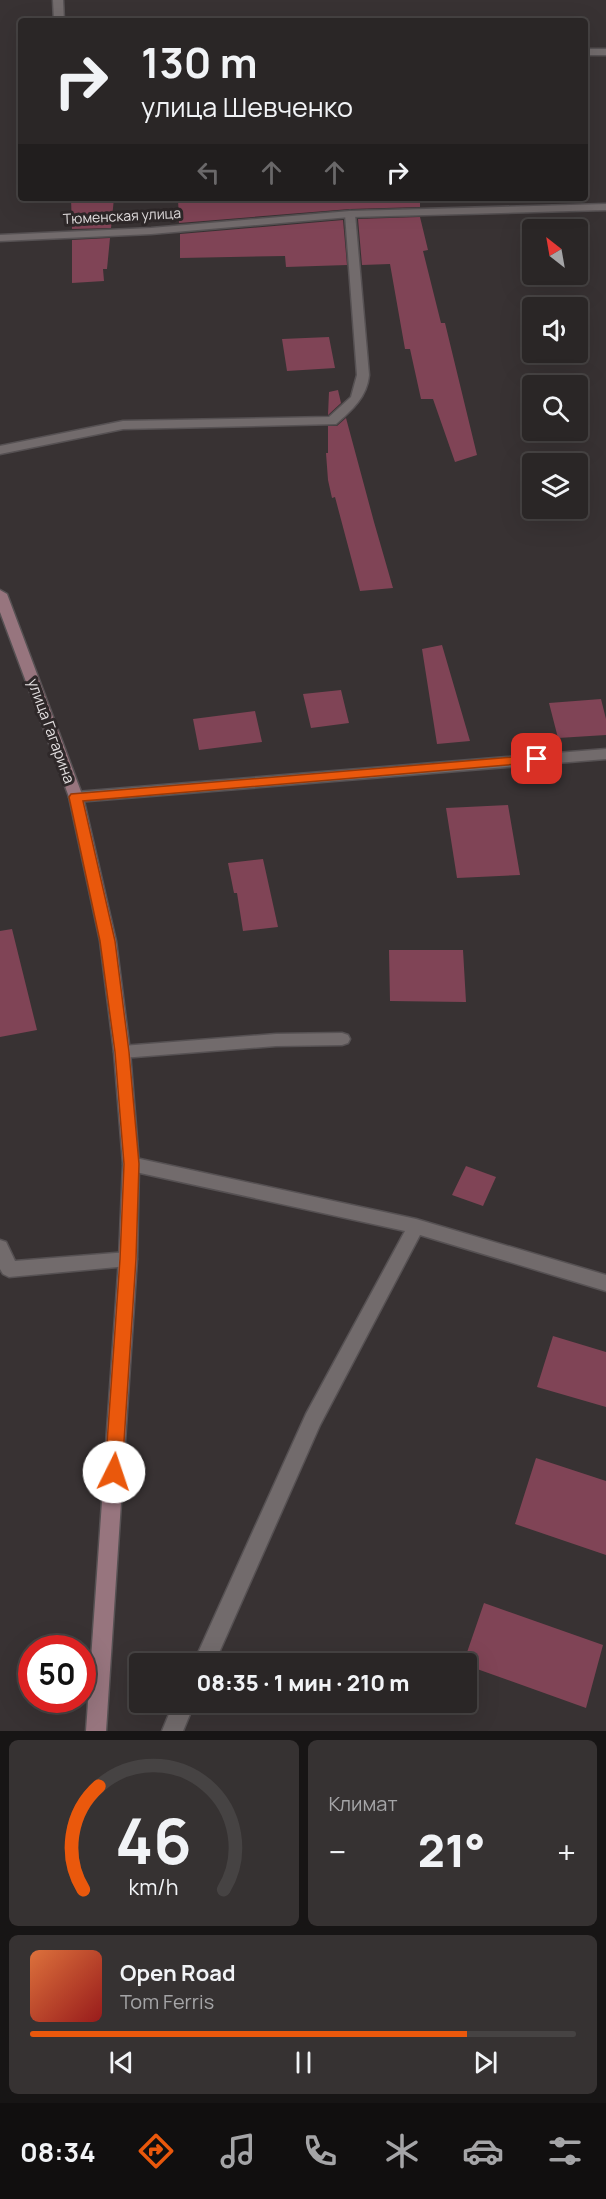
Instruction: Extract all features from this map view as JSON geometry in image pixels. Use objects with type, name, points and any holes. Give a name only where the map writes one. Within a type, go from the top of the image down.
[{"type":"main road","name":"улица Гагарина","points":[[0,594],[76,797],[108,941],[122,1052],[131,1164],[128,1259],[96,1731]]},
{"type":"street","points":[[58,0],[59,18]]},
{"type":"street","points":[[588,52],[606,52]]},
{"type":"street","name":"Тюменская улица","points":[[0,238],[150,231],[350,214],[606,207]]},
{"type":"street","points":[[0,450],[123,424],[332,422],[358,400],[365,373],[360,351],[350,214]]},
{"type":"street","points":[[76,797],[606,754]]},
{"type":"street","points":[[122,1052],[276,1040],[342,1039]]},
{"type":"street","points":[[131,1164],[416,1226],[606,1282]]},
{"type":"street","points":[[208,1653],[313,1420],[416,1226]]},
{"type":"street","points":[[0,1247],[4,1270],[128,1259]]},
{"type":"street","points":[[172,1731],[180,1713]]},
{"type":"building","points":[[71,201],[114,201],[111,228],[72,229]]},
{"type":"building","points":[[178,201],[420,201],[420,207],[350,209],[179,223]]},
{"type":"building","points":[[420,217],[428,250],[423,251],[441,323],[445,323],[477,455],[455,462],[433,399],[421,399],[410,349],[405,349],[390,264],[362,265],[358,219]]},
{"type":"building","points":[[343,220],[347,265],[286,267],[285,256],[180,258],[180,234]]},
{"type":"building","points":[[110,238],[107,269],[103,269],[104,281],[72,283],[72,240]]},
{"type":"building","points":[[329,337],[335,368],[287,371],[282,339]]},
{"type":"building","points":[[338,390],[341,403],[328,415],[329,392]]},
{"type":"building","points":[[346,418],[393,588],[360,591],[335,497],[332,498],[326,453],[328,453],[328,426],[337,426]]},
{"type":"building","points":[[442,645],[470,741],[437,744],[422,649]]},
{"type":"building","points":[[341,690],[349,723],[311,728],[303,694]]},
{"type":"building","points":[[601,699],[606,719],[606,735],[558,738],[549,703]]},
{"type":"building","points":[[255,711],[262,742],[199,750],[193,719]]},
{"type":"building","points":[[508,805],[520,875],[457,878],[446,808]]},
{"type":"building","points":[[263,859],[278,927],[243,931],[237,893],[234,893],[228,863]]},
{"type":"building","points":[[12,929],[37,1030],[0,1037],[0,931]]},
{"type":"building","points":[[389,950],[463,950],[466,1002],[390,1001]]},
{"type":"building","points":[[466,1166],[496,1177],[483,1206],[452,1195]]},
{"type":"building","points":[[553,1336],[606,1352],[606,1407],[537,1387]]},
{"type":"building","points":[[536,1458],[606,1481],[606,1555],[515,1524]]},
{"type":"building","points":[[484,1603],[603,1645],[586,1708],[477,1669],[477,1653],[467,1653]]},
{"type":"route","points":[[114,1472],[128,1259],[131,1164],[122,1052],[108,941],[76,797],[537,759]]}]
